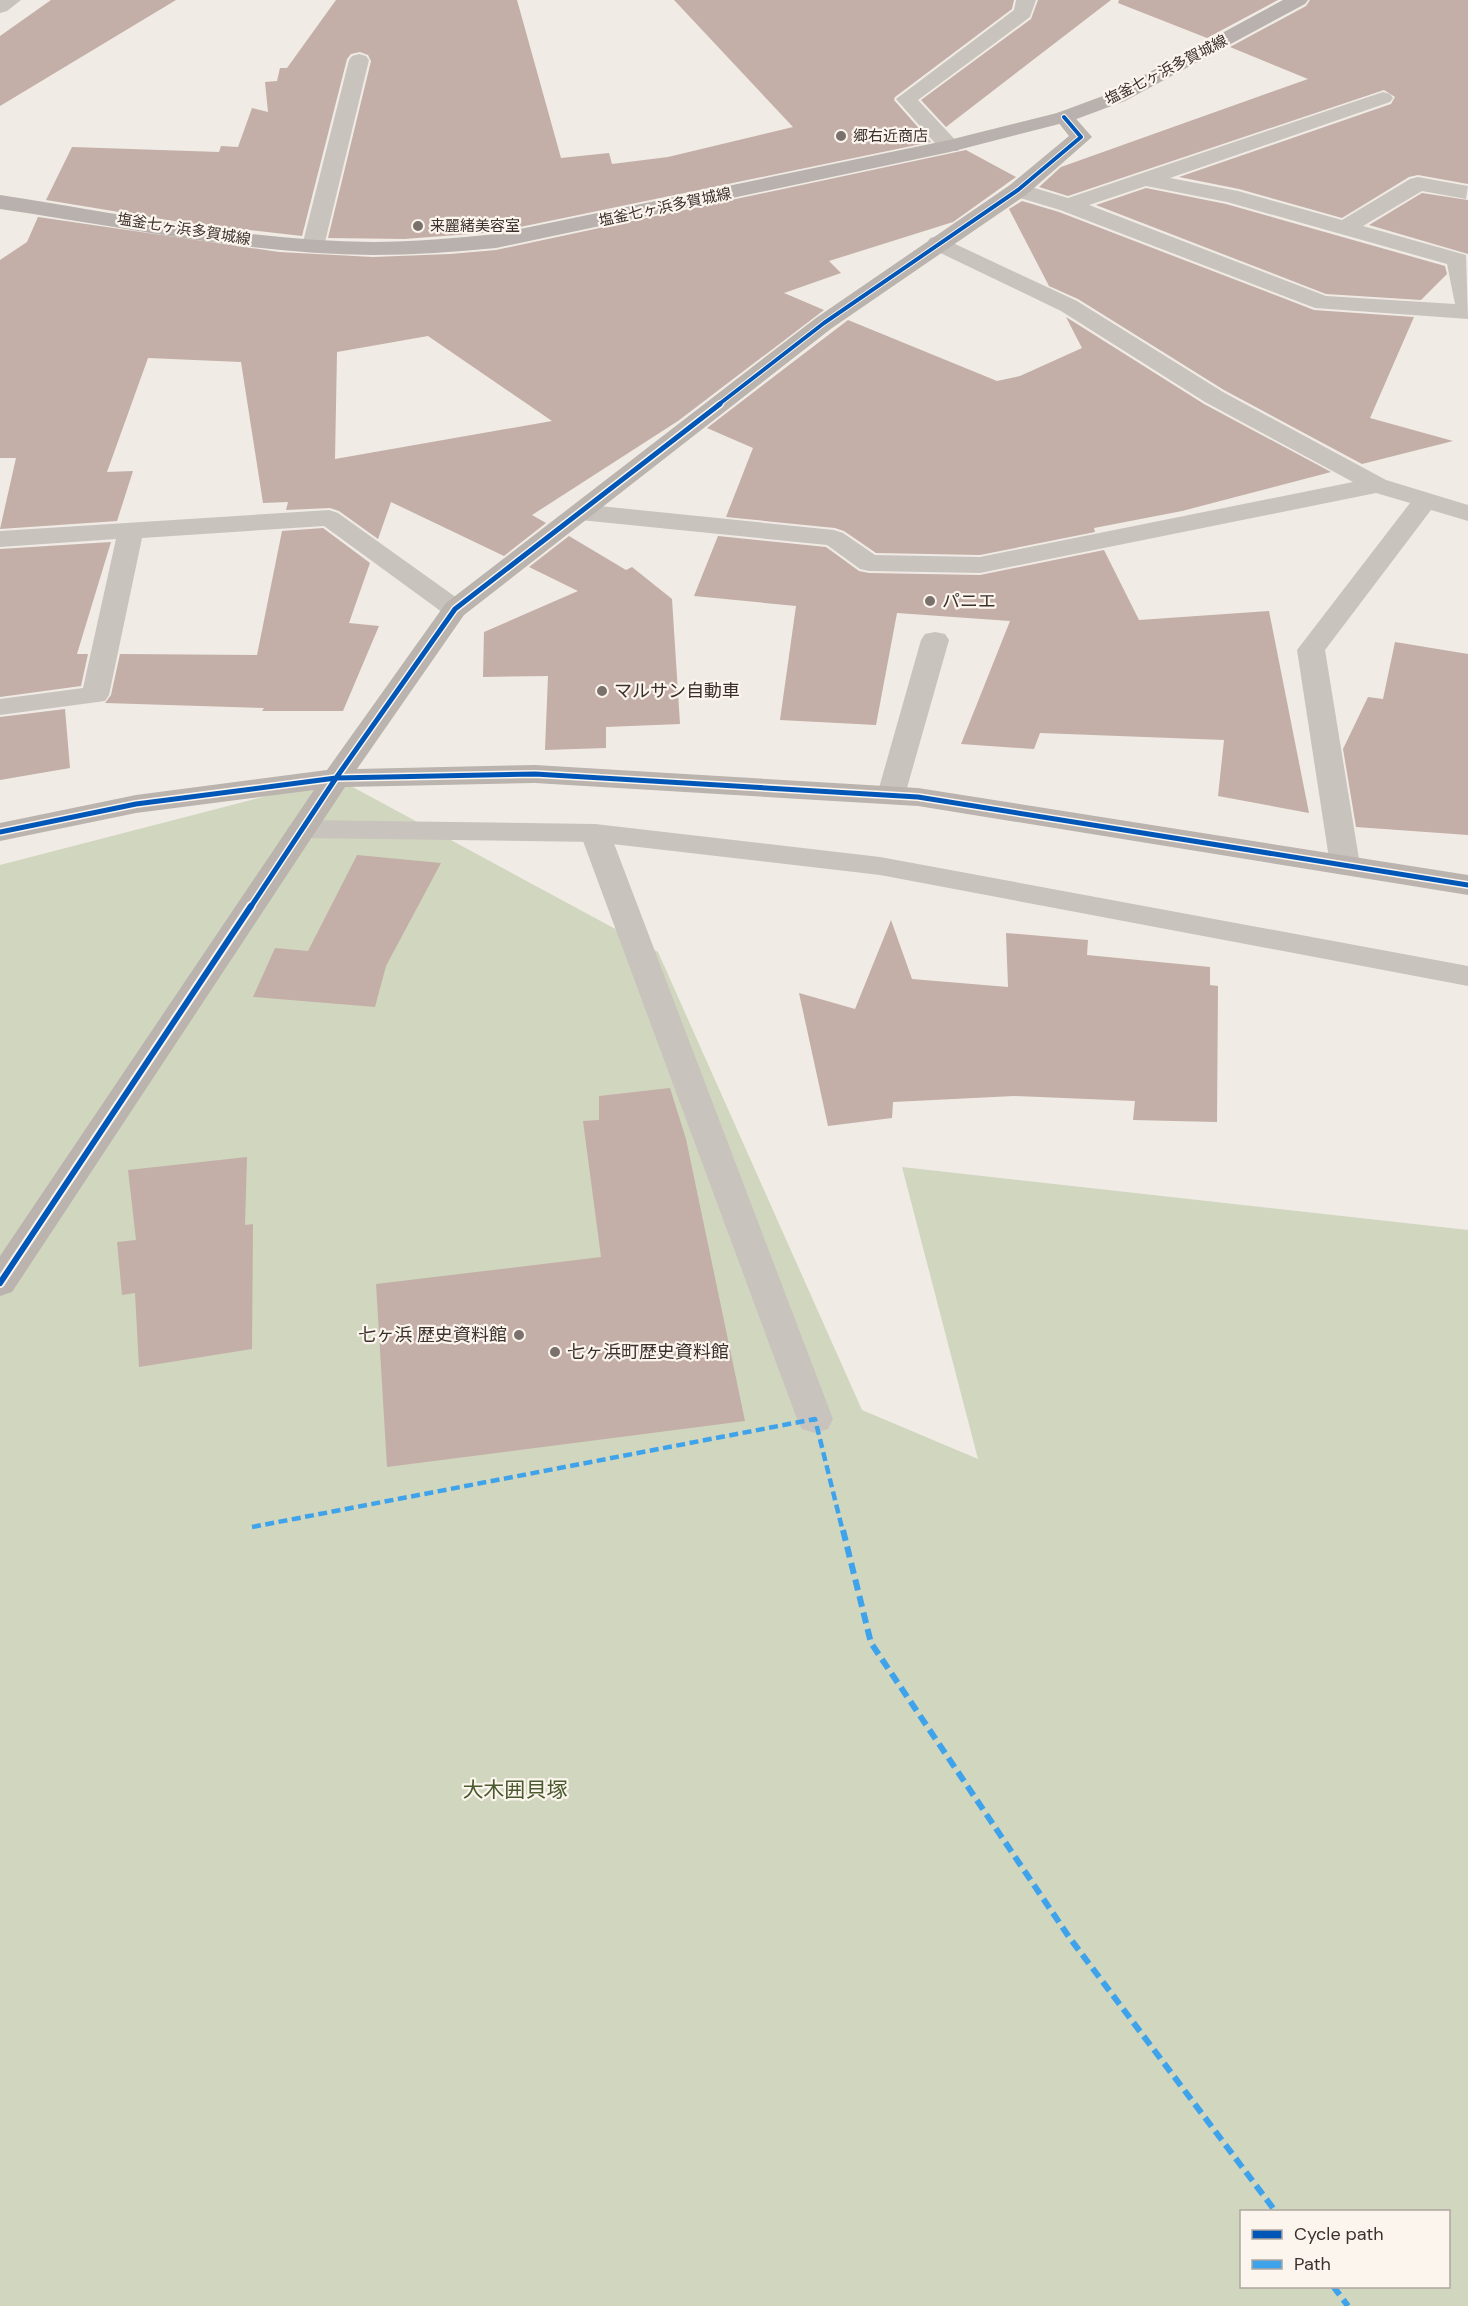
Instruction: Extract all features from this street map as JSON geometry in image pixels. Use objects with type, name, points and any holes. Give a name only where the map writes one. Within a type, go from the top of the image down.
[{"type":"main road","name":"塩釜七ヶ浜多賀城線","points":[[0,202],[262,242],[364,250],[461,246],[506,240],[950,147],[1064,117],[1118,97],[1298,0]]},
{"type":"street","points":[[0,7],[11,0]]},
{"type":"street","points":[[950,147],[906,99],[1023,13],[1026,0]]},
{"type":"street","points":[[313,246],[359,60]]},
{"type":"street","points":[[1068,205],[1383,98]]},
{"type":"street","points":[[0,1283],[336,778],[455,609],[824,323],[1018,190],[1081,137],[1064,117]]},
{"type":"street","points":[[1018,190],[1068,205],[1323,303],[1468,312],[1458,260],[1230,196],[1145,178]]},
{"type":"street","points":[[1345,228],[1418,184],[1466,192]]},
{"type":"street","points":[[938,243],[1069,306],[1214,397],[1377,485],[1468,513]]},
{"type":"street","points":[[580,512],[834,538],[869,563],[980,565],[1377,485]]},
{"type":"street","points":[[1345,865],[1311,650],[1425,501]]},
{"type":"street","points":[[0,539],[330,518],[455,609]]},
{"type":"street","points":[[0,707],[95,695],[130,531]]},
{"type":"street","points":[[891,795],[934,640]]},
{"type":"street","points":[[0,832],[136,804],[336,778],[535,774],[918,797],[1468,885]]},
{"type":"street","points":[[302,829],[595,833],[880,866],[1468,976]]},
{"type":"street","points":[[595,833],[815,1419]]},
{"type":"green space","name":"大木囲貝塚","points":[[336,778],[658,952],[862,1410],[978,1459],[902,1167],[1468,1230],[1468,2306],[0,2306],[0,865]]},
{"type":"building","points":[[51,0],[176,0],[0,106],[0,36]]},
{"type":"building","points":[[336,0],[517,0],[561,158],[609,153],[612,164],[668,157],[793,127],[674,0],[1014,0],[1012,9],[895,97],[894,100],[931,142],[496,232],[404,239],[328,238],[371,61],[368,55],[360,52],[351,54],[347,59],[302,236],[186,223],[46,200],[72,147],[219,152],[221,146],[238,147],[252,108],[268,112],[265,82],[277,81],[280,68],[287,68]]},
{"type":"building","points":[[1038,0],[1111,0],[946,127],[921,100],[1031,19]]},
{"type":"building","points":[[1119,0],[1278,0],[1207,38],[1118,3]]},
{"type":"building","points":[[1310,0],[1468,0],[1468,184],[1418,175],[1409,177],[1342,218],[1239,189],[1179,177],[1391,104],[1395,97],[1384,90],[1068,196],[1039,187],[1061,167],[1308,79],[1230,47],[1306,6]]},
{"type":"building","points":[[966,150],[1016,177],[953,222],[829,261],[841,273],[784,293],[824,310],[678,421],[532,515],[546,523],[504,556],[391,502],[378,539],[339,511],[330,508],[286,510],[288,502],[263,503],[241,362],[148,358],[107,472],[133,471],[117,521],[0,529],[16,458],[0,458],[0,260],[27,242],[38,217],[279,252],[373,257],[496,250]],"holes":[[[428,336],[552,421],[335,459],[337,352]]]},
{"type":"building","points":[[1146,188],[1226,204],[1445,266],[1447,274],[1421,300],[1326,294],[1096,205]]},
{"type":"building","points":[[1422,193],[1468,200],[1468,254],[1369,225]]},
{"type":"building","points":[[1022,201],[1059,212],[1314,310],[1414,317],[1370,418],[1453,441],[1362,464],[1224,390],[1078,299],[1049,286],[1009,209]]},
{"type":"building","points":[[1066,317],[1204,404],[1331,472],[1182,511],[1094,528],[1095,532],[980,555],[876,553],[844,531],[835,528],[726,517],[753,448],[707,428],[848,320],[997,381],[1020,376],[1082,348]]},
{"type":"building","points":[[323,528],[370,563],[349,623],[379,626],[343,711],[262,711],[264,708],[105,703],[111,695],[120,654],[257,655],[282,531]]},
{"type":"building","points":[[569,536],[626,570],[632,567],[672,599],[680,724],[606,727],[606,748],[545,750],[548,676],[483,677],[484,632],[578,591],[529,567]]},
{"type":"building","points":[[718,536],[826,547],[859,571],[869,573],[980,575],[1104,550],[1139,620],[1269,611],[1309,813],[1218,796],[1224,740],[1040,733],[1034,749],[961,744],[1010,621],[897,613],[876,725],[780,720],[796,606],[694,596]]},
{"type":"building","points":[[111,542],[77,654],[88,654],[81,686],[0,697],[0,549]]},
{"type":"building","points":[[1395,642],[1468,654],[1468,835],[1356,827],[1343,749],[1368,697],[1383,699]]},
{"type":"building","points":[[65,709],[70,768],[0,780],[0,717]]},
{"type":"building","points":[[357,855],[441,863],[386,966],[375,1007],[253,997],[275,948],[308,951]]},
{"type":"building","points":[[891,920],[912,979],[1008,987],[1006,933],[1088,940],[1087,955],[1210,967],[1210,985],[1218,986],[1217,1122],[1133,1120],[1135,1101],[1014,1096],[893,1102],[892,1118],[828,1126],[799,993],[855,1009]]},
{"type":"building","name":"七ヶ浜町歴史資料館","points":[[670,1088],[686,1139],[745,1421],[387,1467],[376,1284],[601,1257],[583,1121],[599,1120],[599,1096]]},
{"type":"building","points":[[247,1157],[245,1225],[253,1224],[252,1349],[139,1367],[135,1293],[122,1295],[117,1242],[136,1240],[128,1170]]},
{"type":"marked path","points":[[252,1527],[815,1419],[871,1643],[1069,1937],[1274,2210]]},
{"type":"marked path","points":[[1334,2288],[1348,2306]]},
{"type":"cycle path","points":[[0,1283],[336,778],[455,609],[824,323],[1018,190],[1081,137],[1064,117]]},
{"type":"cycle path","points":[[0,832],[136,804],[336,778],[535,774],[918,797],[1468,885]]},
{"type":"place","name":"郷右近商店","points":[[841,136]]},
{"type":"place","name":"来麗緒美容室","points":[[418,226]]},
{"type":"place","name":"パニエ","points":[[930,601]]},
{"type":"place","name":"マルサン自動車","points":[[602,691]]},
{"type":"place","name":"七ヶ浜 歴史資料館","points":[[519,1335]]},
{"type":"place","name":"七ヶ浜町歴史資料館","points":[[555,1352]]}]
